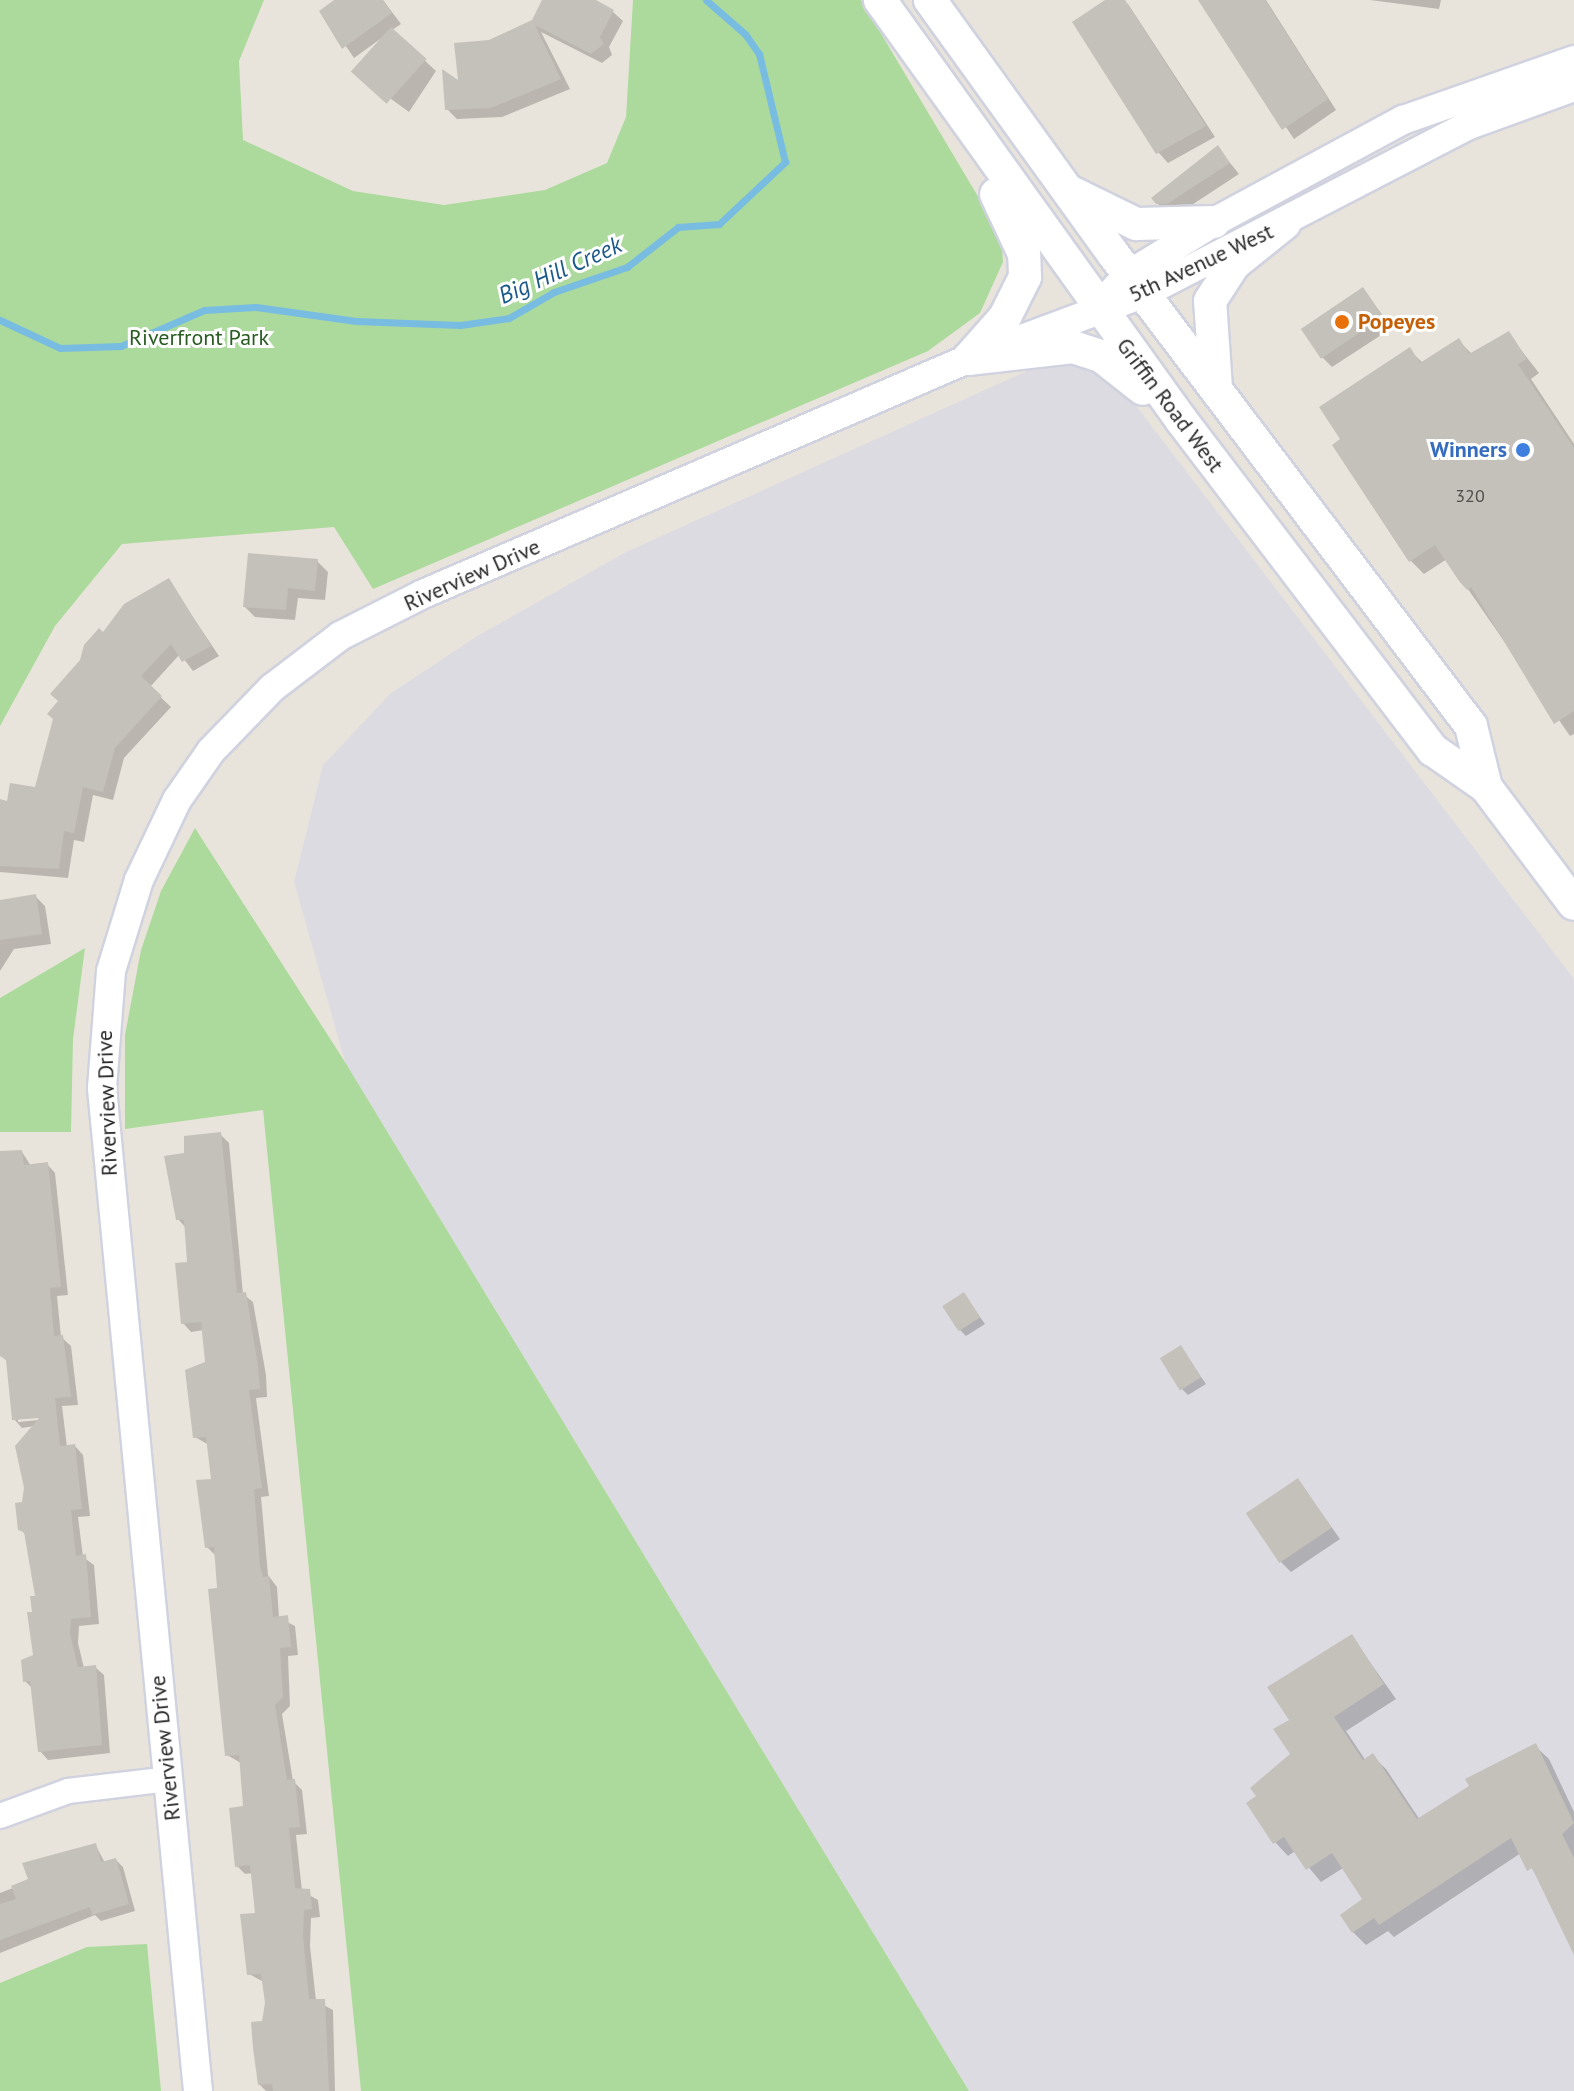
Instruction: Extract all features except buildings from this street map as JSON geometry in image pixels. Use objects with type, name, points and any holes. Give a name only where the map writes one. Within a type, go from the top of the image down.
[{"type":"main road","name":"Griffin Road West","points":[[880,0],[968,128],[1182,421],[1433,750],[1486,787],[1574,904]]},
{"type":"main road","name":"Griffin Road West","points":[[930,0],[1064,188],[1471,726],[1486,787]]},
{"type":"main road","points":[[968,128],[1026,266],[1015,302],[968,359]]},
{"type":"main road","points":[[1064,188],[1136,224],[1214,222]]},
{"type":"main road","points":[[1216,391],[1210,301],[1234,264],[1285,223]]},
{"type":"main road","points":[[968,359],[1062,348],[1089,350],[1113,363],[1182,421]]},
{"type":"street","name":"5th Avenue West","points":[[1098,307],[1136,284],[1214,222],[1403,120],[1574,60]]},
{"type":"street","name":"5th Avenue West","points":[[1136,284],[1285,223],[1469,125],[1574,87]]},
{"type":"street","name":"Riverview Drive","points":[[198,2091],[105,1137],[102,1055],[111,971],[124,925],[155,841],[177,800],[242,718],[340,636],[423,594],[968,359],[1098,307]]},
{"type":"street","points":[[0,1816],[79,1789],[168,1779]]},
{"type":"shaded area","points":[[1057,363],[1086,368],[1128,395],[1574,979],[1574,2091],[969,2091],[345,1062],[294,882],[323,765],[391,693],[479,635],[626,552],[1027,371]]},
{"type":"green space","name":"Riverfront Park","points":[[0,0],[264,0],[239,61],[243,140],[353,191],[444,205],[545,190],[607,163],[626,117],[633,0],[861,0],[1001,235],[1003,262],[980,313],[928,351],[373,589],[334,527],[122,544],[55,626],[0,726]]},
{"type":"green space","points":[[195,828],[345,1062],[969,2091],[361,2091],[263,1110],[125,1129],[125,1035],[141,950],[161,891]]},
{"type":"green space","points":[[85,948],[73,1039],[71,1132],[0,1132],[0,998]]},
{"type":"green space","points":[[147,1944],[161,2091],[0,2091],[0,1983],[87,1947]]},
{"type":"waterway","name":"Big Hill Creek","points":[[0,320],[60,348],[121,346],[204,310],[256,307],[356,321],[460,325],[509,318],[554,292],[627,267],[678,227],[719,224],[785,162],[759,54],[745,34],[706,0]]},
{"type":"place","name":"Popeyes","points":[[1342,322]]},
{"type":"place","name":"Winners","points":[[1523,450]]}]
